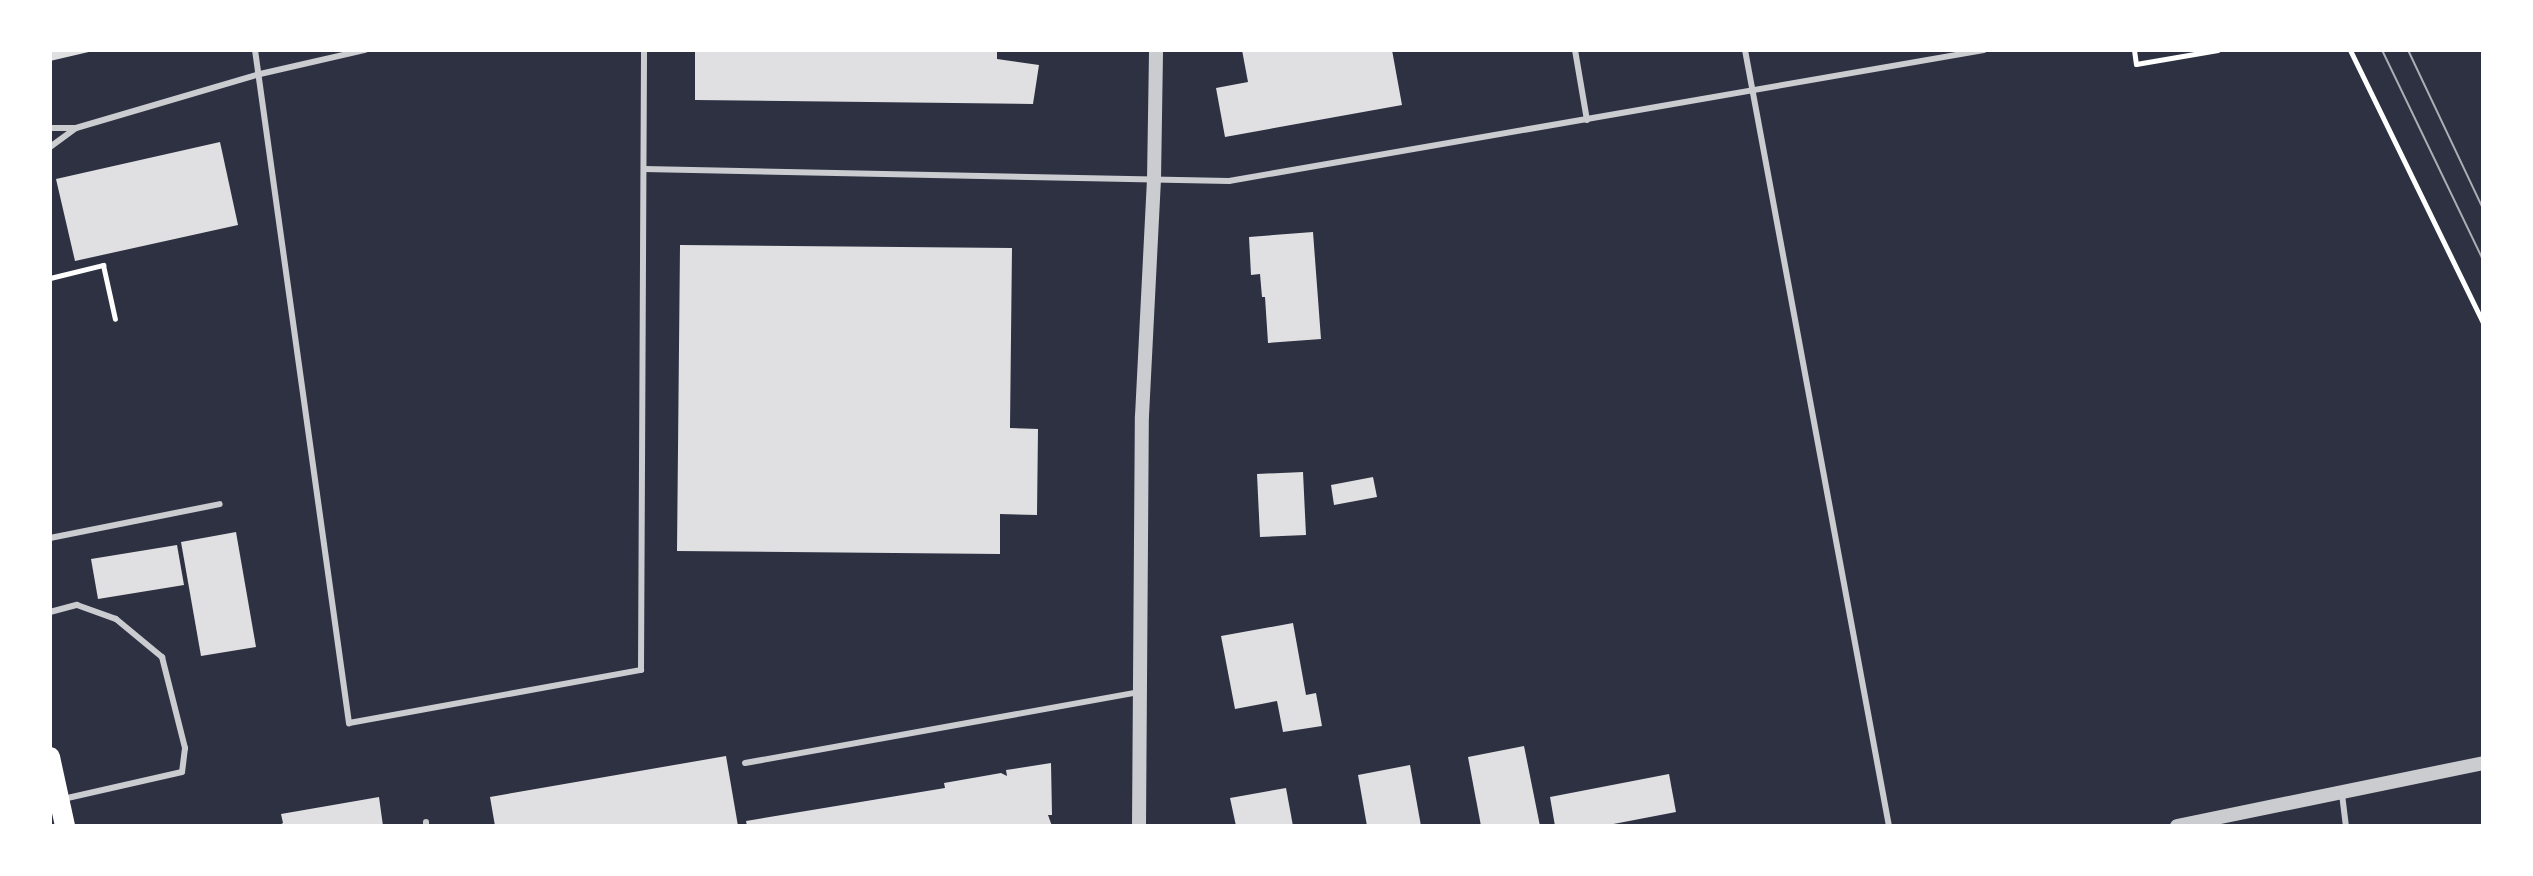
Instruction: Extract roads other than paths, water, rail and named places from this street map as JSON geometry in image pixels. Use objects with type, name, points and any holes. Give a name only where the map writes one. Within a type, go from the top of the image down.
[{"type":"main road","points":[[50,757],[65,826]]},
{"type":"street","points":[[1139,826],[1142,416],[1154,180],[1156,50]]},
{"type":"street","points":[[2177,826],[2483,763]]},
{"type":"lane","points":[[255,50],[349,723],[641,670],[644,50]]},
{"type":"lane","points":[[50,128],[76,128],[260,74],[365,50]]},
{"type":"lane","points":[[1575,50],[1587,120]]},
{"type":"lane","points":[[1745,50],[1889,826]]},
{"type":"lane","points":[[644,169],[1229,181],[1984,50]]},
{"type":"lane","points":[[50,147],[76,128]]},
{"type":"lane","points":[[50,538],[220,504]]},
{"type":"lane","points":[[50,612],[77,605],[116,619],[162,657],[185,748],[182,772],[59,799]]},
{"type":"lane","points":[[745,763],[1139,692]]},
{"type":"lane","points":[[2341,791],[2346,826]]},
{"type":"tram line","points":[[2382,50],[2483,260]]},
{"type":"tram line","points":[[2408,50],[2483,209]]}]
